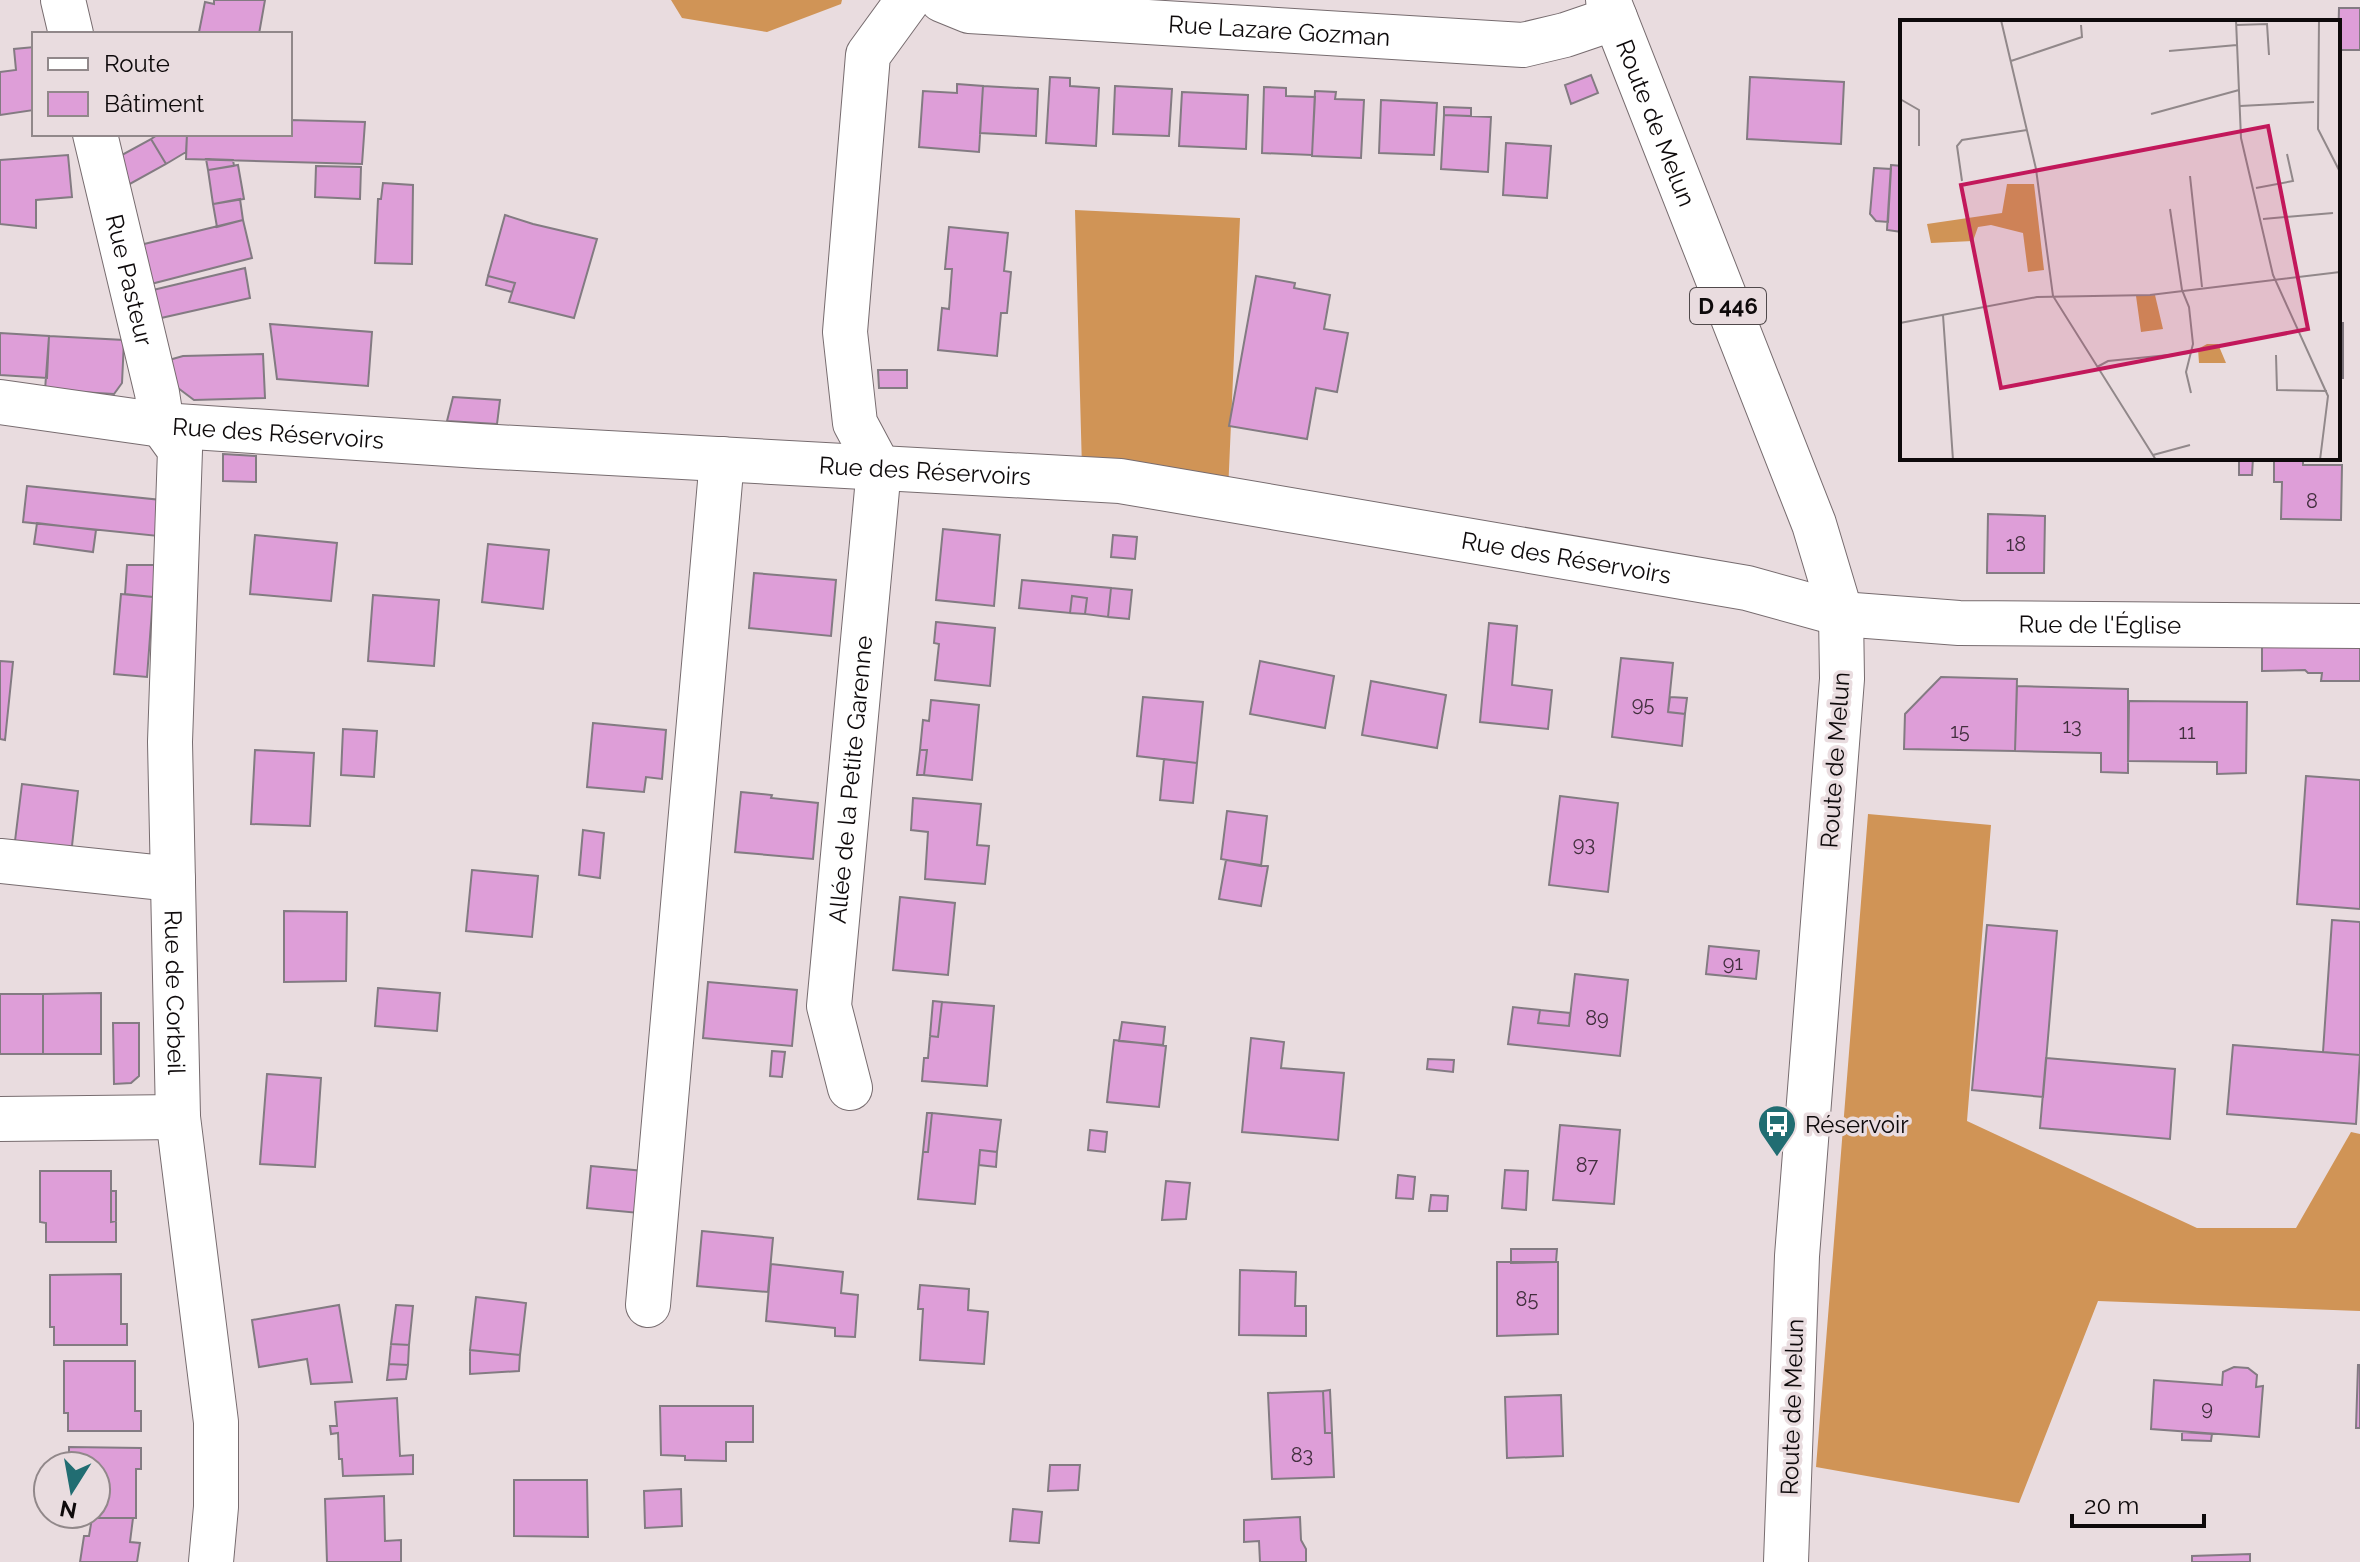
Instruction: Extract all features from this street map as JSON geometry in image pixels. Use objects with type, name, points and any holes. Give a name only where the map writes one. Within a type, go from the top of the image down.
[{"type":"street","points":[[63,0],[71,32]]},
{"type":"street","points":[[879,468],[855,423],[845,332],[868,55],[908,0]]},
{"type":"street","name":"Rue Lazare Gozman","points":[[942,0],[969,11],[1523,45],[1565,35],[1611,9]]},
{"type":"street","name":"Route de Melun","points":[[1611,9],[1814,524],[1841,614],[1842,679],[1797,1256],[1786,1562]]},
{"type":"street","name":"Rue Pasteur","points":[[95,136],[162,425]]},
{"type":"street","name":"Rue des Réservoirs","points":[[0,402],[162,425],[1120,481],[1747,588],[1841,614]]},
{"type":"street","name":"Rue de Corbeil","points":[[162,425],[180,450],[170,742],[178,1117],[216,1422],[216,1507],[211,1562]]},
{"type":"street","points":[[648,1305],[722,459]]},
{"type":"street","name":"Allée de la Petite Garenne","points":[[850,1088],[829,1006],[879,468]]},
{"type":"street","name":"Rue de l'Église","points":[[1841,614],[1959,623],[2360,626]]},
{"type":"street","points":[[0,861],[173,879]]},
{"type":"street","points":[[0,1119],[178,1117]]},
{"type":"shaded area","points":[[671,0],[842,0],[841,4],[767,32],[682,18]]},
{"type":"shaded area","points":[[1075,210],[1240,218],[1228,492],[1082,469]]},
{"type":"shaded area","points":[[1868,814],[1991,825],[1967,1121],[2197,1228],[2296,1228],[2351,1132],[2360,1134],[2360,1311],[2098,1301],[2019,1503],[1816,1467]]},
{"type":"building","points":[[214,0],[265,0],[259,32],[199,32],[205,2],[214,4]]},
{"type":"building","points":[[2339,8],[2360,8],[2360,50],[2340,50]]},
{"type":"building","points":[[32,47],[32,110],[0,115],[0,72],[16,70],[14,49]]},
{"type":"building","points":[[1591,75],[1598,93],[1571,104],[1565,85]]},
{"type":"building","points":[[1050,77],[1070,78],[1070,86],[1099,88],[1096,146],[1046,143]]},
{"type":"building","points":[[1750,77],[1844,82],[1841,144],[1747,139]]},
{"type":"building","points":[[957,84],[983,86],[979,152],[919,147],[923,91],[957,93]]},
{"type":"building","points":[[983,86],[1038,89],[1036,136],[980,133]]},
{"type":"building","points":[[1115,86],[1172,89],[1169,136],[1113,134]]},
{"type":"building","points":[[1264,87],[1286,88],[1286,96],[1315,97],[1312,155],[1262,153]]},
{"type":"building","points":[[1315,91],[1336,92],[1335,99],[1364,100],[1361,158],[1312,156]]},
{"type":"building","points":[[1182,92],[1248,95],[1246,149],[1179,146]]},
{"type":"building","points":[[1381,100],[1437,103],[1434,155],[1379,153]]},
{"type":"building","points":[[1444,107],[1471,108],[1471,116],[1444,115]]},
{"type":"building","points":[[1444,115],[1491,117],[1488,172],[1441,169]]},
{"type":"building","points":[[292,120],[365,122],[362,164],[186,159],[187,136],[292,136]]},
{"type":"building","points":[[156,136],[187,136],[186,152],[166,164],[151,139]]},
{"type":"building","points":[[151,139],[166,164],[128,185],[120,156]]},
{"type":"building","points":[[1506,143],[1551,146],[1547,198],[1503,195]]},
{"type":"building","points":[[68,155],[72,197],[36,200],[36,228],[0,224],[0,160]]},
{"type":"building","points":[[206,159],[233,160],[234,166],[208,170]]},
{"type":"building","points":[[238,165],[244,199],[213,204],[208,170]]},
{"type":"building","points":[[1891,165],[1900,166],[1900,232],[1887,230]]},
{"type":"building","points":[[316,166],[361,167],[360,199],[315,197]]},
{"type":"building","points":[[1874,168],[1891,169],[1888,222],[1876,221],[1870,214]]},
{"type":"building","points":[[383,183],[413,185],[412,264],[375,263],[378,199],[381,199]]},
{"type":"building","points":[[240,199],[243,220],[217,227],[213,204]]},
{"type":"building","points":[[505,215],[597,239],[574,318],[509,302],[515,283],[488,276]]},
{"type":"building","points":[[243,220],[252,258],[151,284],[140,245]]},
{"type":"building","points":[[949,227],[1008,233],[1004,271],[1011,272],[1007,313],[1001,313],[997,356],[938,350],[942,308],[949,309],[952,269],[945,269]]},
{"type":"building","points":[[245,268],[250,298],[161,318],[153,290]]},
{"type":"building","points":[[488,276],[515,283],[512,292],[486,285]]},
{"type":"building","points":[[1256,276],[1295,283],[1294,288],[1330,295],[1324,329],[1348,333],[1337,392],[1316,388],[1307,439],[1229,426]]},
{"type":"building","points":[[2340,323],[2343,323],[2343,378],[2340,378]]},
{"type":"building","points":[[270,324],[372,332],[368,386],[277,379]]},
{"type":"building","points":[[0,333],[49,336],[47,378],[0,375]]},
{"type":"building","points":[[49,336],[124,340],[122,383],[114,394],[45,390]]},
{"type":"building","points":[[263,354],[265,398],[194,400],[174,385],[169,360],[183,356]]},
{"type":"building","points":[[878,370],[907,370],[907,388],[879,388]]},
{"type":"building","points":[[453,397],[500,400],[497,424],[447,421]]},
{"type":"building","points":[[223,454],[256,456],[256,482],[223,481]]},
{"type":"building","points":[[2239,460],[2253,460],[2252,475],[2239,475]]},
{"type":"building","points":[[2274,460],[2303,460],[2303,465],[2342,465],[2341,520],[2281,519],[2282,482],[2274,482]]},
{"type":"building","points":[[27,486],[161,500],[158,536],[23,522]]},
{"type":"building","points":[[1988,514],[2045,516],[2044,573],[1987,573]]},
{"type":"building","points":[[37,523],[96,530],[93,552],[34,544]]},
{"type":"building","points":[[943,529],[1000,535],[994,606],[936,600]]},
{"type":"building","points":[[255,535],[337,543],[331,601],[250,594]]},
{"type":"building","points":[[1113,535],[1137,537],[1135,559],[1111,557]]},
{"type":"building","points":[[488,544],[549,550],[543,609],[482,602]]},
{"type":"building","points":[[127,565],[156,565],[153,597],[125,594]]},
{"type":"building","points":[[754,573],[836,580],[831,636],[749,628]]},
{"type":"building","points":[[1022,580],[1111,588],[1108,617],[1085,614],[1087,598],[1072,596],[1070,613],[1019,608]]},
{"type":"building","points":[[1111,588],[1132,590],[1129,619],[1108,617]]},
{"type":"building","points":[[121,594],[153,597],[147,677],[114,674]]},
{"type":"building","points":[[373,595],[439,600],[434,666],[368,661]]},
{"type":"building","points":[[1072,596],[1087,598],[1085,614],[1070,613]]},
{"type":"building","points":[[936,622],[995,628],[990,686],[935,680],[939,644],[934,643]]},
{"type":"building","points":[[1489,623],[1517,626],[1512,685],[1552,690],[1548,729],[1480,722]]},
{"type":"building","points":[[2262,645],[2360,645],[2360,681],[2321,681],[2322,673],[2308,673],[2305,670],[2262,671]]},
{"type":"building","points":[[1621,658],[1673,663],[1668,712],[1685,714],[1682,746],[1612,737]]},
{"type":"building","points":[[0,661],[13,662],[5,740],[0,739]]},
{"type":"building","points":[[1260,661],[1334,676],[1325,728],[1250,714]]},
{"type":"building","points":[[1941,677],[2017,679],[2015,751],[1904,749],[1905,714]]},
{"type":"building","points":[[1371,681],[1446,695],[1437,748],[1362,735]]},
{"type":"building","points":[[2017,686],[2128,689],[2128,773],[2101,772],[2101,753],[2015,751]]},
{"type":"building","points":[[1143,697],[1203,702],[1197,763],[1137,756]]},
{"type":"building","points":[[1670,697],[1687,698],[1685,714],[1668,712]]},
{"type":"building","points":[[931,700],[979,705],[972,780],[924,775],[927,750],[920,750],[923,720],[929,721]]},
{"type":"building","points":[[2129,701],[2247,702],[2246,773],[2217,774],[2217,762],[2128,761]]},
{"type":"building","points":[[593,723],[666,730],[662,779],[646,777],[644,792],[587,787]]},
{"type":"building","points":[[343,729],[377,731],[374,777],[341,775]]},
{"type":"building","points":[[255,750],[314,753],[310,826],[251,824]]},
{"type":"building","points":[[920,750],[927,750],[924,775],[917,775]]},
{"type":"building","points":[[1164,759],[1197,763],[1193,803],[1160,800]]},
{"type":"building","points":[[2306,776],[2360,780],[2360,909],[2297,904]]},
{"type":"building","points":[[22,784],[78,791],[71,855],[14,849]]},
{"type":"building","points":[[741,792],[818,803],[813,859],[735,852]]},
{"type":"building","points":[[1560,796],[1618,803],[1608,892],[1549,885]]},
{"type":"building","points":[[913,798],[981,804],[977,845],[989,846],[985,884],[925,879],[928,832],[911,830]]},
{"type":"building","points":[[1227,811],[1267,816],[1261,866],[1221,859]]},
{"type":"building","points":[[583,830],[604,833],[600,878],[579,875]]},
{"type":"building","points":[[1226,860],[1268,866],[1261,906],[1219,899]]},
{"type":"building","points":[[472,870],[538,876],[532,937],[466,931]]},
{"type":"building","points":[[900,897],[955,903],[948,975],[893,970]]},
{"type":"building","points":[[284,911],[347,912],[346,981],[284,982]]},
{"type":"building","points":[[2332,920],[2360,922],[2360,1055],[2323,1052]]},
{"type":"building","points":[[1987,925],[2057,931],[2043,1097],[1972,1090]]},
{"type":"building","points":[[1709,946],[1759,951],[1756,979],[1706,974]]},
{"type":"building","points":[[1575,974],[1628,980],[1620,1056],[1508,1044],[1513,1007],[1540,1010],[1538,1023],[1569,1026]]},
{"type":"building","points":[[708,982],[797,990],[792,1046],[703,1038]]},
{"type":"building","points":[[378,988],[440,993],[437,1031],[375,1026]]},
{"type":"building","points":[[101,993],[101,1054],[43,1054],[43,994]]},
{"type":"building","points":[[0,994],[43,994],[43,1054],[0,1054]]},
{"type":"building","points":[[933,1001],[942,1002],[938,1037],[930,1036]]},
{"type":"building","points":[[942,1002],[994,1006],[987,1086],[922,1081],[930,1036],[938,1037]]},
{"type":"building","points":[[1540,1010],[1570,1013],[1569,1026],[1538,1023]]},
{"type":"building","points":[[1122,1022],[1165,1027],[1163,1045],[1119,1041]]},
{"type":"building","points":[[113,1023],[139,1023],[139,1076],[131,1083],[114,1084]]},
{"type":"building","points":[[1251,1038],[1284,1042],[1281,1068],[1344,1073],[1338,1140],[1242,1132]]},
{"type":"building","points":[[1114,1040],[1166,1046],[1159,1107],[1107,1102]]},
{"type":"building","points":[[2233,1045],[2360,1055],[2356,1124],[2227,1114]]},
{"type":"building","points":[[772,1051],[785,1052],[782,1077],[770,1076]]},
{"type":"building","points":[[2046,1058],[2175,1069],[2170,1139],[2040,1128]]},
{"type":"building","points":[[1428,1059],[1454,1060],[1453,1072],[1427,1069]]},
{"type":"building","points":[[267,1074],[321,1078],[315,1167],[260,1164]]},
{"type":"building","points":[[927,1113],[932,1113],[928,1152],[923,1152]]},
{"type":"building","points":[[932,1113],[1001,1120],[997,1152],[980,1150],[975,1204],[918,1199],[923,1152],[928,1152]]},
{"type":"building","points":[[1560,1125],[1620,1130],[1614,1204],[1553,1200]]},
{"type":"building","points":[[1090,1130],[1107,1132],[1105,1152],[1088,1150]]},
{"type":"building","points":[[980,1150],[997,1152],[996,1167],[979,1165]]},
{"type":"building","points":[[591,1166],[644,1171],[639,1213],[587,1208]]},
{"type":"building","points":[[1505,1170],[1528,1171],[1526,1210],[1502,1208]]},
{"type":"building","points":[[40,1171],[111,1171],[111,1222],[116,1221],[116,1242],[46,1242],[46,1223],[40,1222]]},
{"type":"building","points":[[1398,1175],[1415,1177],[1413,1199],[1396,1198]]},
{"type":"building","points":[[1166,1181],[1190,1183],[1186,1219],[1162,1220]]},
{"type":"building","points":[[111,1191],[116,1191],[116,1221],[111,1222]]},
{"type":"building","points":[[1431,1195],[1448,1196],[1447,1211],[1429,1211]]},
{"type":"building","points":[[702,1231],[773,1238],[768,1292],[697,1286]]},
{"type":"building","points":[[1511,1249],[1557,1249],[1556,1262],[1511,1263]]},
{"type":"building","points":[[1497,1262],[1558,1262],[1558,1334],[1497,1336]]},
{"type":"building","points":[[771,1264],[843,1272],[841,1293],[858,1295],[855,1337],[835,1336],[835,1328],[766,1321]]},
{"type":"building","points":[[1240,1270],[1296,1272],[1295,1306],[1306,1306],[1306,1336],[1239,1335]]},
{"type":"building","points":[[121,1274],[121,1324],[127,1324],[127,1345],[54,1345],[54,1327],[50,1327],[50,1275]]},
{"type":"building","points":[[920,1285],[969,1289],[968,1310],[988,1312],[984,1364],[920,1360],[923,1309],[918,1309]]},
{"type":"building","points":[[476,1297],[526,1303],[520,1355],[470,1350]]},
{"type":"building","points":[[339,1305],[352,1382],[311,1384],[307,1359],[259,1367],[252,1320]]},
{"type":"building","points":[[396,1305],[413,1306],[409,1345],[391,1344]]},
{"type":"building","points":[[391,1344],[409,1345],[408,1365],[389,1364]]},
{"type":"building","points":[[470,1350],[520,1355],[519,1371],[470,1374]]},
{"type":"building","points":[[64,1361],[135,1361],[135,1411],[141,1411],[141,1431],[68,1431],[68,1413],[64,1413]]},
{"type":"building","points":[[389,1364],[408,1365],[406,1379],[387,1380]]},
{"type":"building","points":[[2358,1365],[2360,1428],[2356,1428]]},
{"type":"building","points":[[2234,1367],[2248,1368],[2257,1375],[2256,1387],[2263,1386],[2259,1437],[2151,1429],[2154,1380],[2222,1385],[2223,1372]]},
{"type":"building","points":[[1330,1390],[1332,1433],[1325,1433],[1323,1391]]},
{"type":"building","points":[[1323,1391],[1325,1433],[1332,1433],[1334,1477],[1272,1479],[1268,1393]]},
{"type":"building","points":[[1561,1395],[1563,1456],[1507,1458],[1505,1397]]},
{"type":"building","points":[[397,1398],[400,1456],[413,1455],[413,1474],[343,1476],[338,1433],[331,1434],[330,1426],[337,1426],[335,1402]]},
{"type":"building","points":[[660,1406],[753,1406],[753,1442],[726,1442],[726,1461],[685,1460],[685,1456],[661,1455]]},
{"type":"building","points":[[2182,1432],[2212,1434],[2211,1441],[2182,1440]]},
{"type":"building","points":[[69,1447],[141,1448],[141,1469],[136,1469],[136,1518],[112,1518],[112,1450],[69,1450]]},
{"type":"building","points":[[1050,1465],[1080,1465],[1078,1490],[1048,1491]]},
{"type":"building","points":[[514,1480],[587,1480],[588,1537],[514,1536]]},
{"type":"building","points":[[681,1489],[682,1526],[645,1528],[644,1491]]},
{"type":"building","points":[[384,1496],[385,1541],[401,1540],[401,1562],[327,1562],[325,1499]]},
{"type":"building","points":[[1013,1509],[1042,1512],[1039,1543],[1010,1541]]},
{"type":"building","points":[[1300,1517],[1306,1562],[1260,1562],[1259,1541],[1244,1542],[1244,1520]]},
{"type":"building","points":[[112,1518],[133,1518],[130,1542],[140,1543],[137,1562],[80,1562],[84,1536],[89,1536],[90,1530],[112,1530]]},
{"type":"building","points":[[2250,1554],[2250,1562],[2192,1562],[2192,1556]]},
{"type":"place","name":"Réservoir","points":[[1777,1158]]}]
